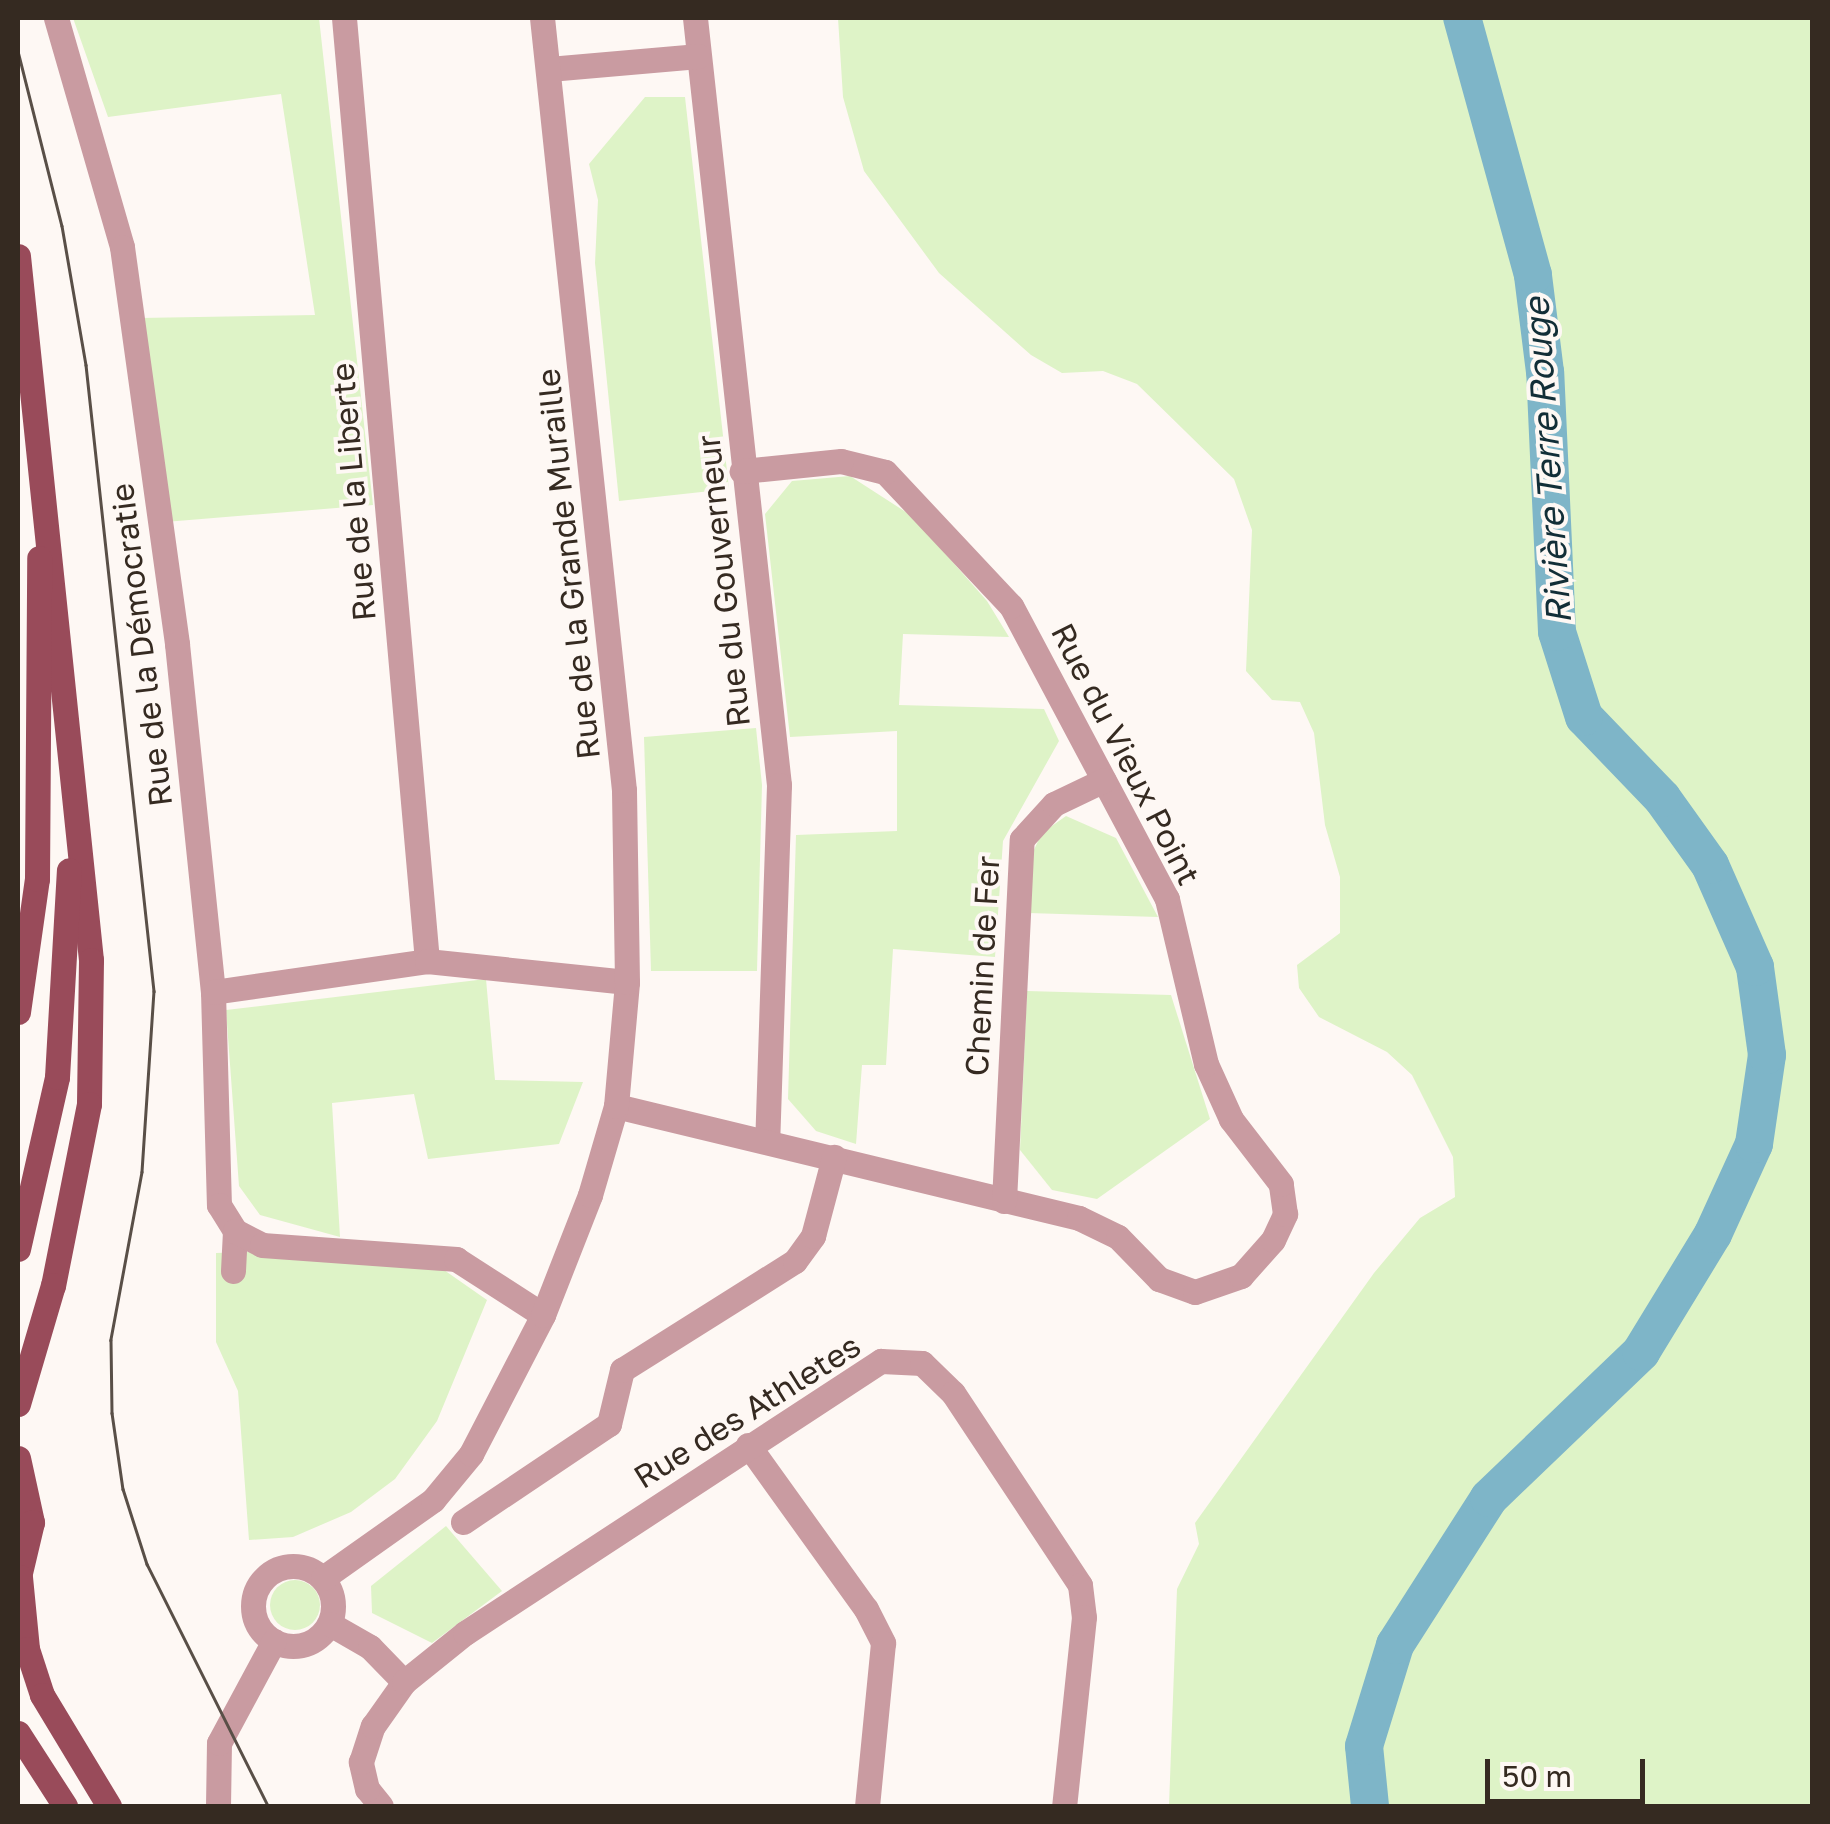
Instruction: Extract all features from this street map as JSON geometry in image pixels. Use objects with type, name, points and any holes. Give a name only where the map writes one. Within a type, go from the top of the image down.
[{"type":"main road","points":[[18,256],[70,725],[91,960],[89,1104],[54,1285],[18,1404]]},
{"type":"main road","points":[[18,1012],[37,880],[38,420]]},
{"type":"main road","points":[[18,1248],[42,1157],[65,1009],[70,725]]},
{"type":"main road","points":[[18,1458],[32,1522],[18,1579],[27,1649],[42,1694],[109,1806]]},
{"type":"main road","points":[[18,1733],[65,1806]]},
{"type":"street","name":"Rue de la Démocratie","points":[[56,18],[122,246],[176,644],[213,992],[219,1205],[234,1231],[233,1271]]},
{"type":"street","name":"Rue de la Liberte","points":[[344,18],[427,961]]},
{"type":"street","name":"Rue de la Grande Muraille","points":[[323,1578],[433,1500],[470,1454],[543,1314],[590,1195],[616,1106],[627,982],[624,790],[542,18]]},
{"type":"street","name":"Rue du Gouverneur","points":[[694,18],[780,785],[767,1139]]},
{"type":"street","points":[[549,69],[698,56]]},
{"type":"street","name":"Rue du Vieux Point","points":[[616,1106],[767,1139],[1097,1224],[1159,1279],[1195,1292],[1241,1276],[1274,1240],[1285,1214],[1281,1184],[1216,1090],[1166,899],[1012,606],[905,486],[885,472],[841,461],[742,471]]},
{"type":"street","name":"Chemin de Fer","points":[[1004,1201],[1022,839],[1054,804],[1104,780]]},
{"type":"street","points":[[213,992],[427,961],[627,982]]},
{"type":"street","points":[[463,1522],[609,1424],[622,1370],[795,1260],[813,1236],[834,1157]]},
{"type":"street","points":[[234,1231],[262,1245],[456,1259],[543,1314]]},
{"type":"street","name":"Rue des Athletes","points":[[381,1806],[368,1788],[362,1762],[373,1726],[404,1682],[465,1633],[881,1361],[922,1363],[953,1393],[1080,1585],[1084,1617],[1064,1806]]},
{"type":"street","points":[[748,1445],[866,1609],[883,1643],[868,1806]]},
{"type":"street","points":[[287,1565],[323,1578],[334,1599],[330,1624],[312,1642],[274,1642],[257,1624],[256,1588],[287,1565]]},
{"type":"street","points":[[330,1624],[370,1647],[404,1682]]},
{"type":"street","points":[[218,1806],[219,1744],[274,1642]]},
{"type":"green space","points":[[73,18],[319,18],[373,505],[165,522],[140,318],[315,315],[281,94],[108,117]]},
{"type":"green space","points":[[838,18],[1812,18],[1812,1806],[1169,1806],[1177,1589],[1199,1544],[1195,1523],[1374,1273],[1420,1218],[1455,1197],[1453,1157],[1412,1075],[1387,1052],[1319,1017],[1299,988],[1297,965],[1340,933],[1340,877],[1325,825],[1314,733],[1300,702],[1272,700],[1246,671],[1252,530],[1234,479],[1137,384],[1103,371],[1062,373],[1031,355],[939,273],[864,171],[843,97]]},
{"type":"green space","points":[[645,97],[685,97],[729,489],[619,501],[595,263],[598,200],[589,164]]},
{"type":"green space","points":[[850,476],[912,516],[987,601],[1009,637],[903,634],[899,705],[1044,709],[1059,741],[1003,841],[995,957],[893,949],[886,1065],[862,1065],[856,1144],[816,1131],[788,1099],[796,835],[897,831],[897,731],[790,737],[765,514],[792,481]]},
{"type":"green space","points":[[756,728],[762,785],[757,971],[651,971],[644,737]]},
{"type":"green space","points":[[1066,816],[1116,838],[1158,917],[1028,913],[1031,856],[1042,833]]},
{"type":"green space","points":[[486,979],[495,1080],[583,1082],[559,1144],[428,1159],[414,1094],[332,1103],[340,1237],[260,1215],[239,1186],[226,1010]]},
{"type":"green space","points":[[1027,991],[1171,995],[1210,1119],[1097,1199],[1052,1190],[1020,1150]]},
{"type":"green space","points":[[248,1252],[444,1270],[487,1300],[437,1421],[395,1479],[351,1512],[293,1537],[249,1540],[238,1391],[216,1342],[216,1253]]},
{"type":"green space","points":[[446,1526],[502,1591],[432,1643],[372,1613],[371,1586]]},
{"type":"green space","points":[[295,1580],[313,1587],[320,1605],[313,1623],[295,1630],[277,1623],[270,1605],[277,1587]]},
{"type":"waterway","name":"Rivière Terre Rouge","points":[[1370,1806],[1364,1746],[1395,1645],[1489,1498],[1641,1352],[1713,1234],[1754,1144],[1767,1055],[1755,967],[1710,865],[1662,798],[1584,717],[1557,632],[1545,372],[1533,275],[1462,18]]},
{"type":"tram line","points":[[18,51],[62,226],[86,365],[154,991],[142,1172],[111,1340],[112,1413],[123,1489],[147,1564],[268,1806]]}]
